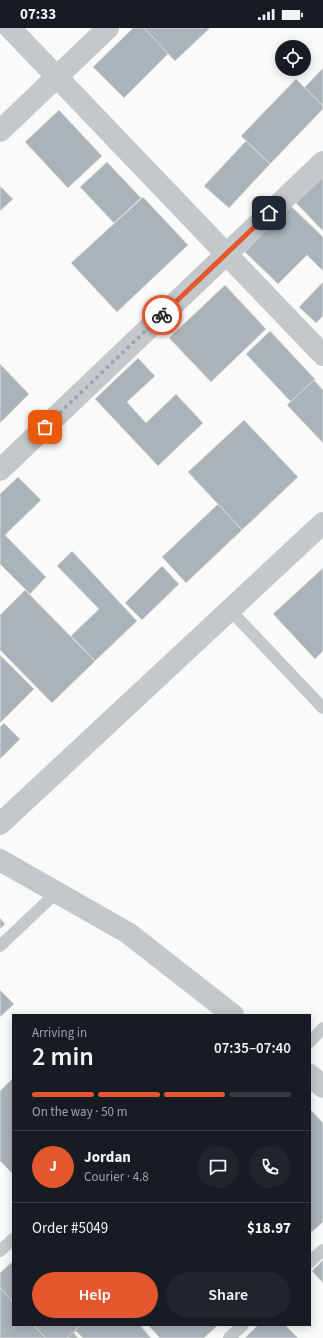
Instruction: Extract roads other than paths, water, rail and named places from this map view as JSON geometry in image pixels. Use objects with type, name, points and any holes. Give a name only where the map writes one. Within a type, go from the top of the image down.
[{"type":"street","points":[[10,28],[323,355]]},
{"type":"street","points":[[0,131],[108,28]]},
{"type":"street","points":[[0,470],[323,162]]},
{"type":"street","points":[[0,824],[323,523]]},
{"type":"street","points":[[0,860],[128,934],[233,1014]]},
{"type":"street","points":[[311,1076],[323,1087]]},
{"type":"lane","points":[[230,610],[323,708]]},
{"type":"lane","points":[[0,946],[57,892]]},
{"type":"lane","points":[[311,1041],[323,1028]]},
{"type":"lane","points":[[0,1251],[12,1240]]},
{"type":"lane","points":[[311,1261],[323,1250]]},
{"type":"lane","points":[[229,1338],[242,1326]]}]
